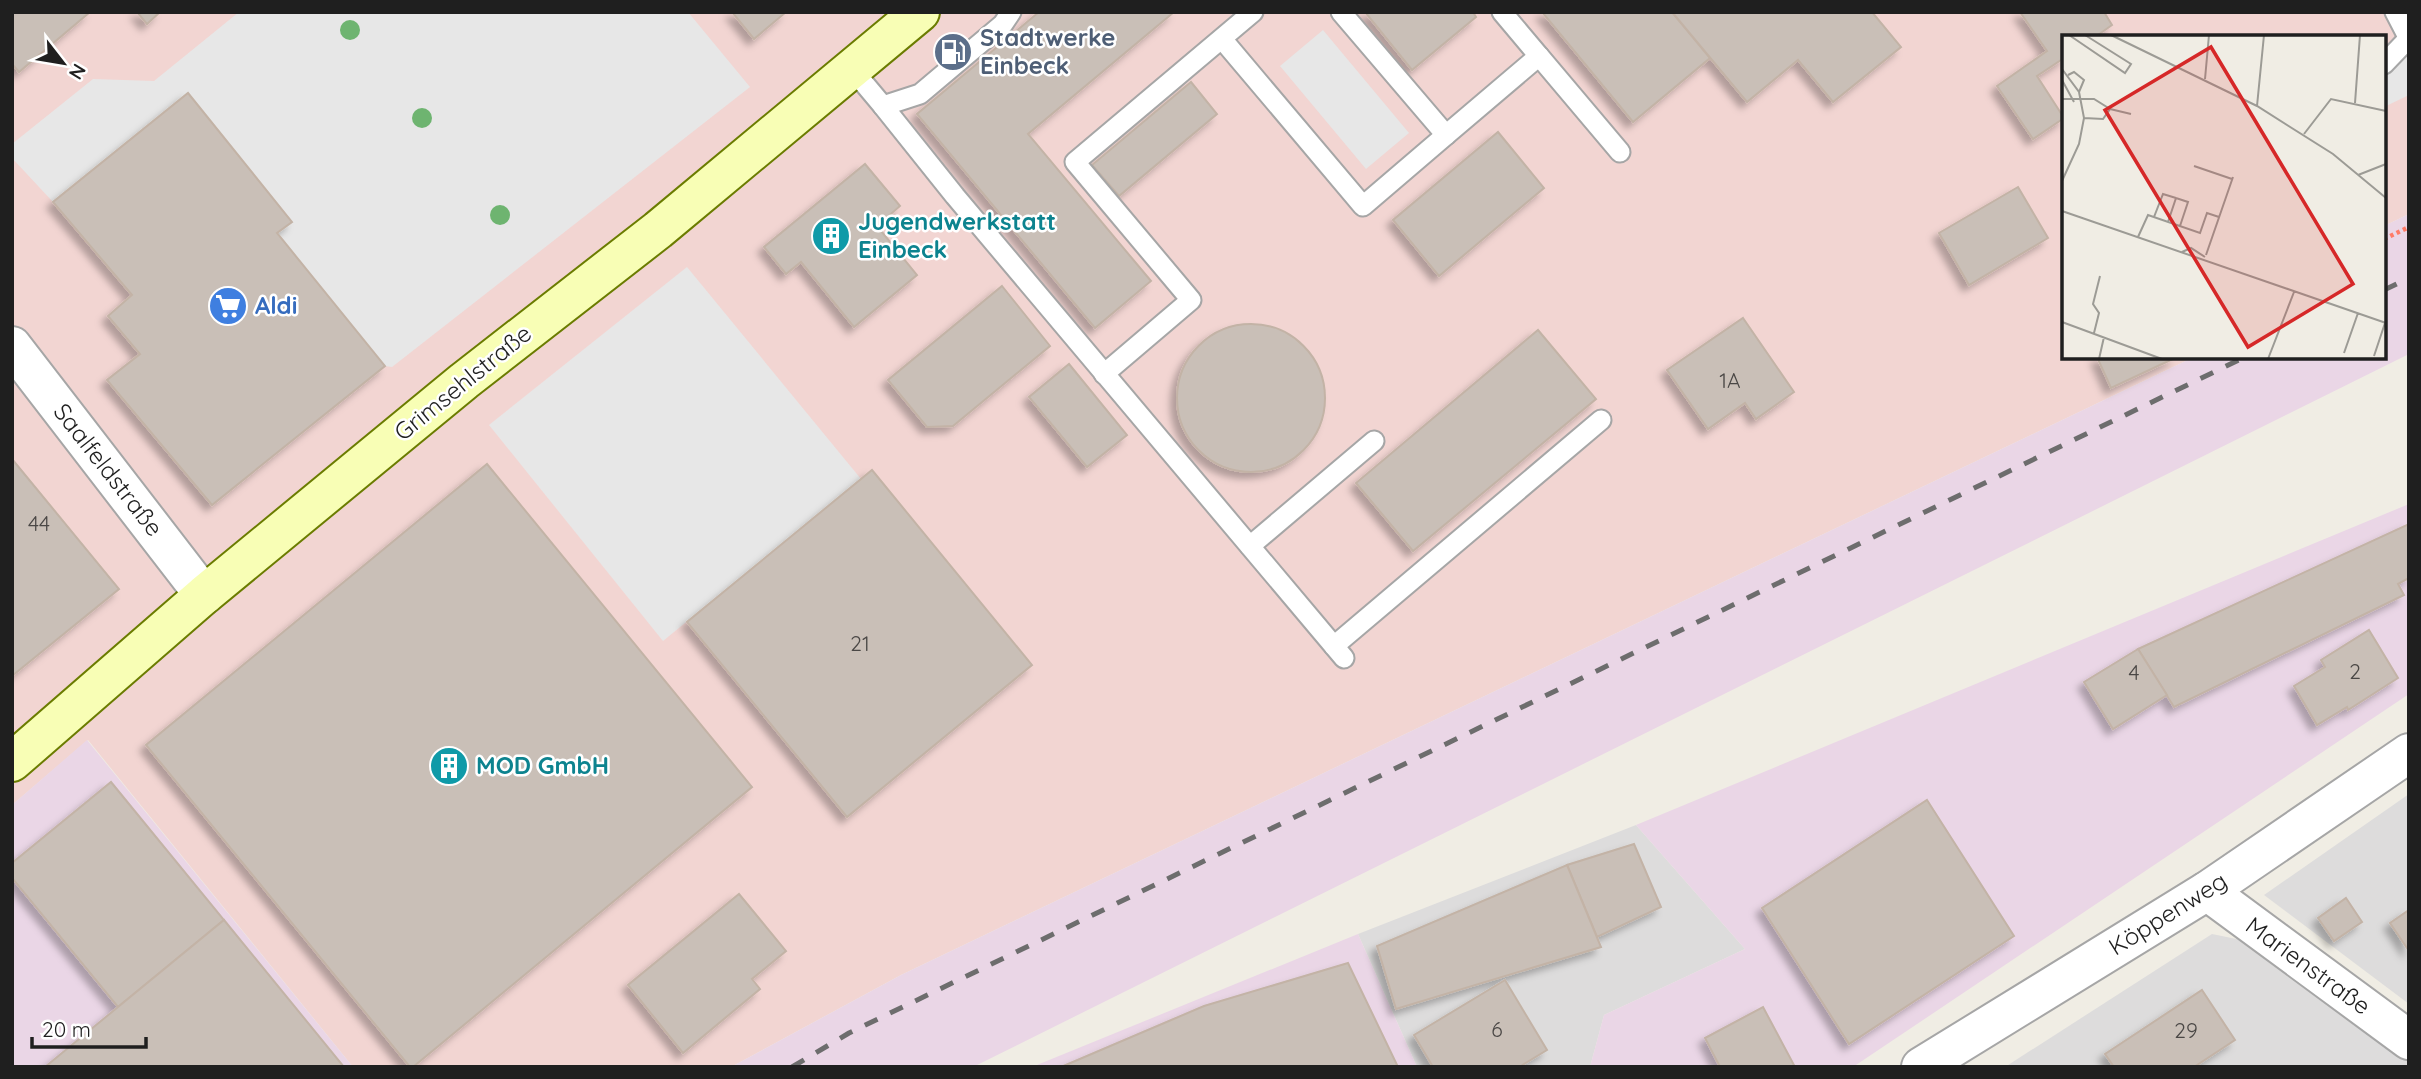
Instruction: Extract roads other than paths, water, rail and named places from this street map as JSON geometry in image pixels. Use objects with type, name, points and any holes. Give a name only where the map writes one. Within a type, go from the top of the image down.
[{"type":"main road","name":"Grimsehlstraße","points":[[12,762],[204,595],[464,381],[658,230],[920,12]]},
{"type":"street","name":"Saalfeldstraße","points":[[12,346],[204,595]]},
{"type":"street","name":"Köppenweg","points":[[1921,1067],[2207,891],[2409,753]]},
{"type":"street","name":"Marienstraße","points":[[2207,891],[2409,1040]]},
{"type":"lane","points":[[883,106],[920,94],[1003,24],[1011,12]]},
{"type":"lane","points":[[1104,374],[1191,300],[1075,162],[1253,12]]},
{"type":"lane","points":[[1341,12],[1446,135]]},
{"type":"lane","points":[[1502,12],[1620,152]]},
{"type":"lane","points":[[2386,62],[2408,39],[2395,12]]},
{"type":"lane","points":[[1222,39],[1363,206],[1539,56]]},
{"type":"lane","points":[[852,69],[955,196],[1339,652],[1601,420]]},
{"type":"lane","points":[[1250,546],[1374,441]]},
{"type":"railway","points":[[2386,289],[2409,278]]},
{"type":"railway","points":[[792,1067],[849,1033],[2241,359]]},
{"type":"place","name":"Stadtwerke Einbeck","points":[[953,52]]},
{"type":"place","name":"Jugendwerkstatt Einbeck","points":[[831,236]]},
{"type":"place","name":"Aldi","points":[[228,306]]},
{"type":"place","name":"MOD GmbH","points":[[449,766]]}]
